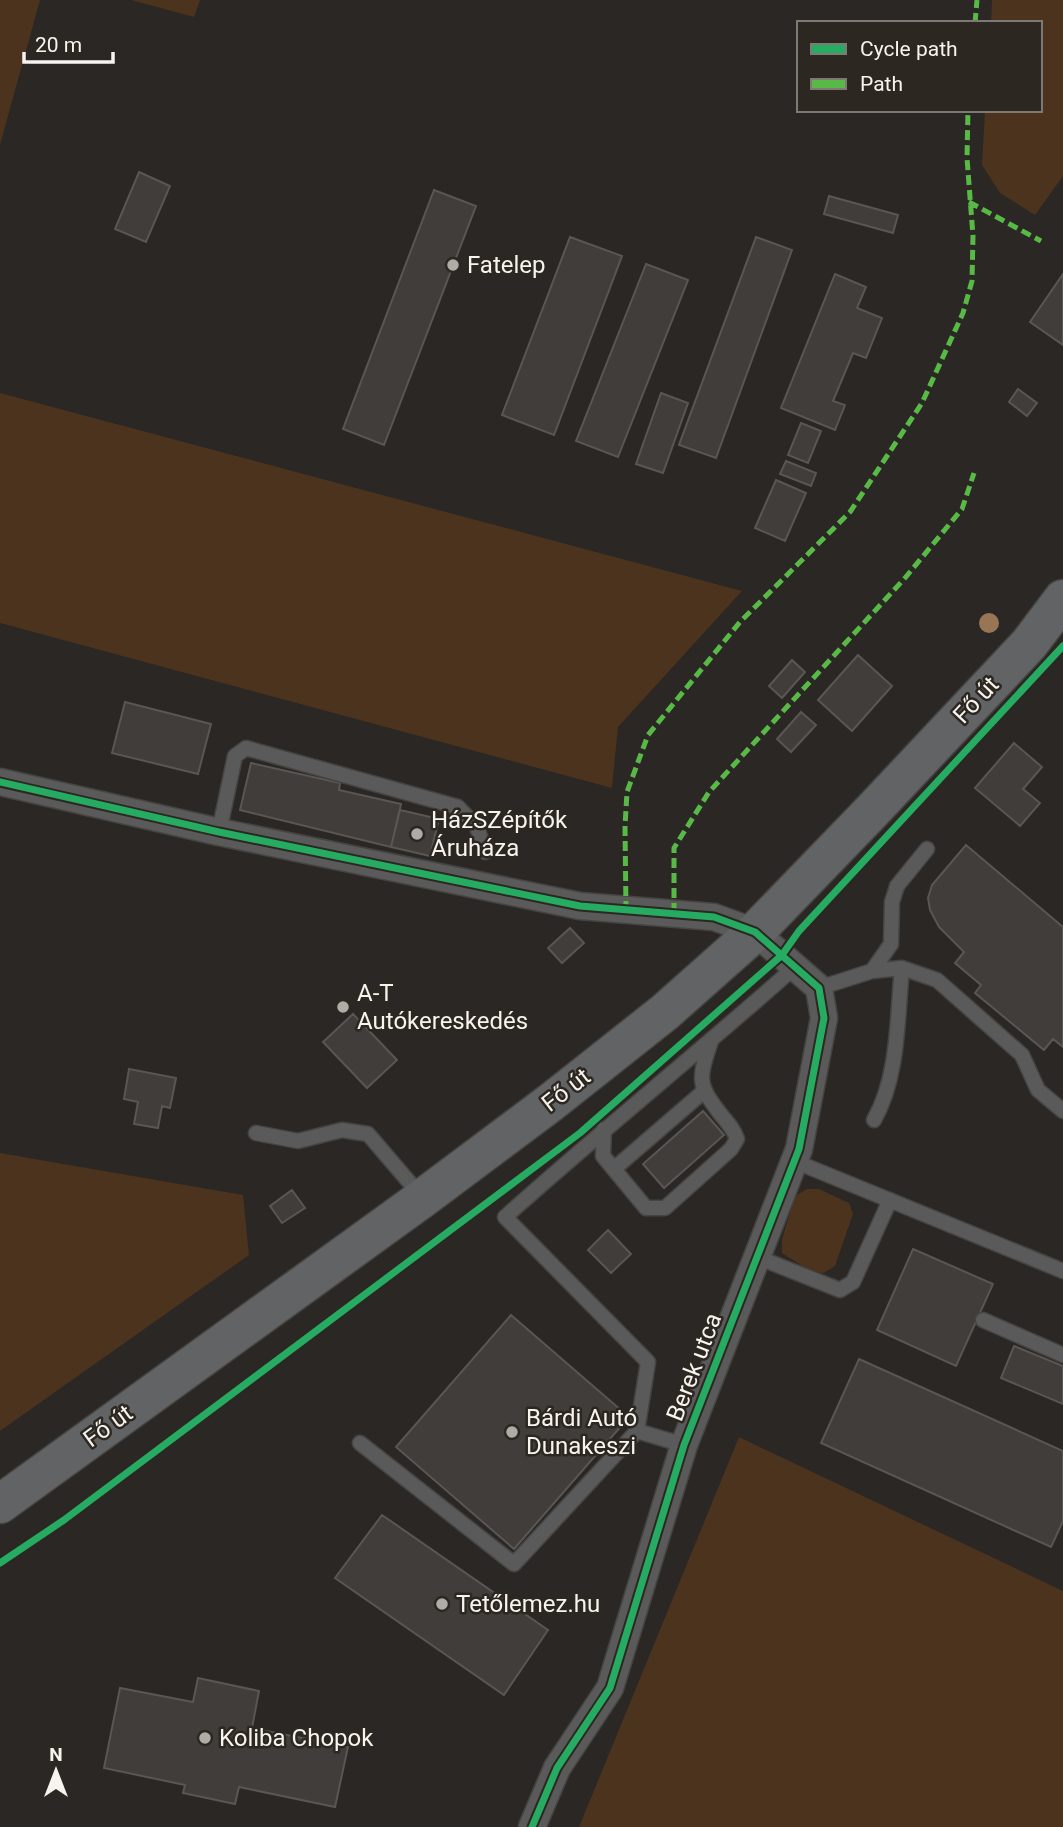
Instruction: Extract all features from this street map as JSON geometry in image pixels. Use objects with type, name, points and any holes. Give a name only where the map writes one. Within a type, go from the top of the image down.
[{"type":"main road","name":"Fő út","points":[[0,1504],[423,1198],[665,1012],[755,932],[1029,643],[1063,599]]},
{"type":"street","points":[[0,782],[219,832],[580,906],[713,917],[755,932],[819,988]]},
{"type":"street","name":"Berek utca","points":[[531,1827],[557,1768],[610,1688],[684,1445],[799,1149],[824,1018],[819,988]]},
{"type":"lane","points":[[219,832],[235,756],[246,748],[457,807],[477,827],[485,852]]},
{"type":"lane","points":[[872,971],[891,944],[892,902],[897,886],[927,849]]},
{"type":"lane","points":[[360,1443],[514,1564],[637,1431],[648,1362],[505,1217],[795,967]]},
{"type":"lane","points":[[874,1120],[884,1103],[893,1057],[902,968]]},
{"type":"lane","points":[[819,988],[872,971],[902,968],[937,980],[1022,1055],[1038,1090],[1063,1111]]},
{"type":"lane","points":[[604,1129],[603,1156],[646,1208],[665,1208],[731,1149],[737,1139],[734,1130],[703,1092],[701,1071],[712,1041]]},
{"type":"lane","points":[[615,1168],[703,1092]]},
{"type":"lane","points":[[256,1133],[298,1141],[342,1130],[368,1134],[423,1198]]},
{"type":"lane","points":[[794,1161],[1063,1271]]},
{"type":"lane","points":[[757,1257],[840,1290],[853,1282],[890,1200]]},
{"type":"lane","points":[[983,1320],[1063,1355]]},
{"type":"lane","points":[[637,1431],[684,1445]]},
{"type":"shaded area","points":[[0,0],[40,0],[0,145]]},
{"type":"shaded area","points":[[131,0],[200,0],[194,17]]},
{"type":"shaded area","points":[[992,0],[1063,0],[1063,176],[1035,215],[1000,193],[982,165],[985,112],[1042,112],[1042,21],[991,21]]},
{"type":"shaded area","points":[[0,393],[742,591],[618,727],[612,788],[0,623]]},
{"type":"shaded area","points":[[0,1153],[243,1195],[249,1255],[0,1431]]},
{"type":"shaded area","points":[[807,1189],[819,1189],[849,1203],[853,1214],[835,1266],[824,1273],[812,1272],[782,1253],[782,1239],[795,1196]]},
{"type":"shaded area","points":[[739,1437],[1063,1591],[1063,1827],[579,1827]]},
{"type":"building","points":[[139,172],[170,186],[146,242],[115,229]]},
{"type":"building","points":[[434,190],[476,206],[384,445],[343,429]]},
{"type":"building","points":[[829,196],[898,215],[893,233],[824,214]]},
{"type":"building","points":[[570,237],[622,256],[554,435],[502,415]]},
{"type":"building","points":[[756,237],[792,250],[716,458],[679,445]]},
{"type":"building","points":[[646,264],[688,280],[618,457],[576,441]]},
{"type":"building","points":[[835,274],[866,287],[857,308],[882,318],[866,358],[853,353],[833,401],[845,405],[835,430],[781,408]]},
{"type":"building","points":[[1063,274],[1063,345],[1030,322]]},
{"type":"building","points":[[1018,389],[1037,403],[1027,416],[1009,402]]},
{"type":"building","points":[[661,393],[688,403],[663,473],[636,464]]},
{"type":"building","points":[[801,423],[821,431],[808,463],[788,455]]},
{"type":"building","points":[[786,461],[816,473],[811,486],[780,474]]},
{"type":"building","points":[[776,480],[806,493],[785,541],[755,528]]},
{"type":"building","points":[[858,655],[892,686],[852,731],[818,700]]},
{"type":"building","points":[[792,660],[805,672],[782,698],[769,686]]},
{"type":"building","points":[[125,702],[211,724],[198,774],[112,753]]},
{"type":"building","points":[[801,712],[816,725],[791,752],[777,739]]},
{"type":"building","points":[[1014,743],[1042,767],[1023,789],[1040,803],[1020,826],[975,788]]},
{"type":"building","points":[[251,763],[340,783],[339,790],[401,804],[391,847],[240,810]]},
{"type":"building","points":[[400,810],[439,819],[430,856],[391,847]]},
{"type":"building","points":[[966,845],[1063,927],[1063,1047],[1053,1039],[1044,1050],[975,993],[981,985],[955,963],[964,952],[939,927],[930,910],[928,898],[932,885]]},
{"type":"building","points":[[570,928],[584,943],[562,963],[548,948]]},
{"type":"building","points":[[353,1014],[397,1060],[367,1088],[323,1042]]},
{"type":"building","points":[[129,1069],[176,1078],[170,1108],[162,1106],[158,1128],[134,1124],[138,1102],[124,1099]]},
{"type":"building","points":[[703,1111],[724,1135],[664,1188],[643,1164]]},
{"type":"building","points":[[292,1190],[305,1208],[282,1223],[270,1206]]},
{"type":"building","points":[[608,1230],[631,1254],[611,1273],[588,1250]]},
{"type":"building","points":[[913,1249],[993,1284],[956,1366],[877,1330]]},
{"type":"building","name":"Bárdi Autó Dunakeszi","points":[[511,1315],[629,1417],[514,1549],[396,1447]]},
{"type":"building","points":[[1014,1346],[1063,1366],[1063,1404],[1001,1378]]},
{"type":"building","points":[[859,1359],[1063,1451],[1063,1521],[1051,1547],[821,1443]]},
{"type":"building","name":"Tetőlemez.hu","points":[[382,1515],[548,1630],[504,1695],[335,1578]]},
{"type":"building","name":"Koliba Chopok","points":[[198,1678],[259,1691],[252,1728],[348,1747],[335,1807],[239,1787],[235,1804],[183,1793],[185,1785],[104,1768],[120,1688],[193,1702]]},
{"type":"marked path","points":[[975,21],[977,0]]},
{"type":"marked path","points":[[626,911],[627,792],[648,735],[740,622],[850,512],[922,403],[963,313],[972,281],[968,112]]},
{"type":"marked path","points":[[969,202],[1041,241]]},
{"type":"marked path","points":[[674,913],[674,848],[709,792],[905,578],[962,509],[974,473]]},
{"type":"cycle path","points":[[0,1563],[64,1520],[580,1133],[782,955],[799,931],[1063,646]]},
{"type":"cycle path","points":[[0,782],[219,832],[580,906],[714,917],[755,932],[819,988],[824,1018],[799,1149],[684,1445],[610,1688],[557,1768],[532,1827]]},
{"type":"place","name":"Fatelep","points":[[453,265]]},
{"type":"place","name":"HázSZépítők Áruháza","points":[[417,834]]},
{"type":"place","name":"A-T Autókereskedés","points":[[343,1007]]},
{"type":"place","name":"Bárdi Autó Dunakeszi","points":[[512,1432]]},
{"type":"place","name":"Tetőlemez.hu","points":[[442,1604]]},
{"type":"place","name":"Koliba Chopok","points":[[205,1738]]}]
